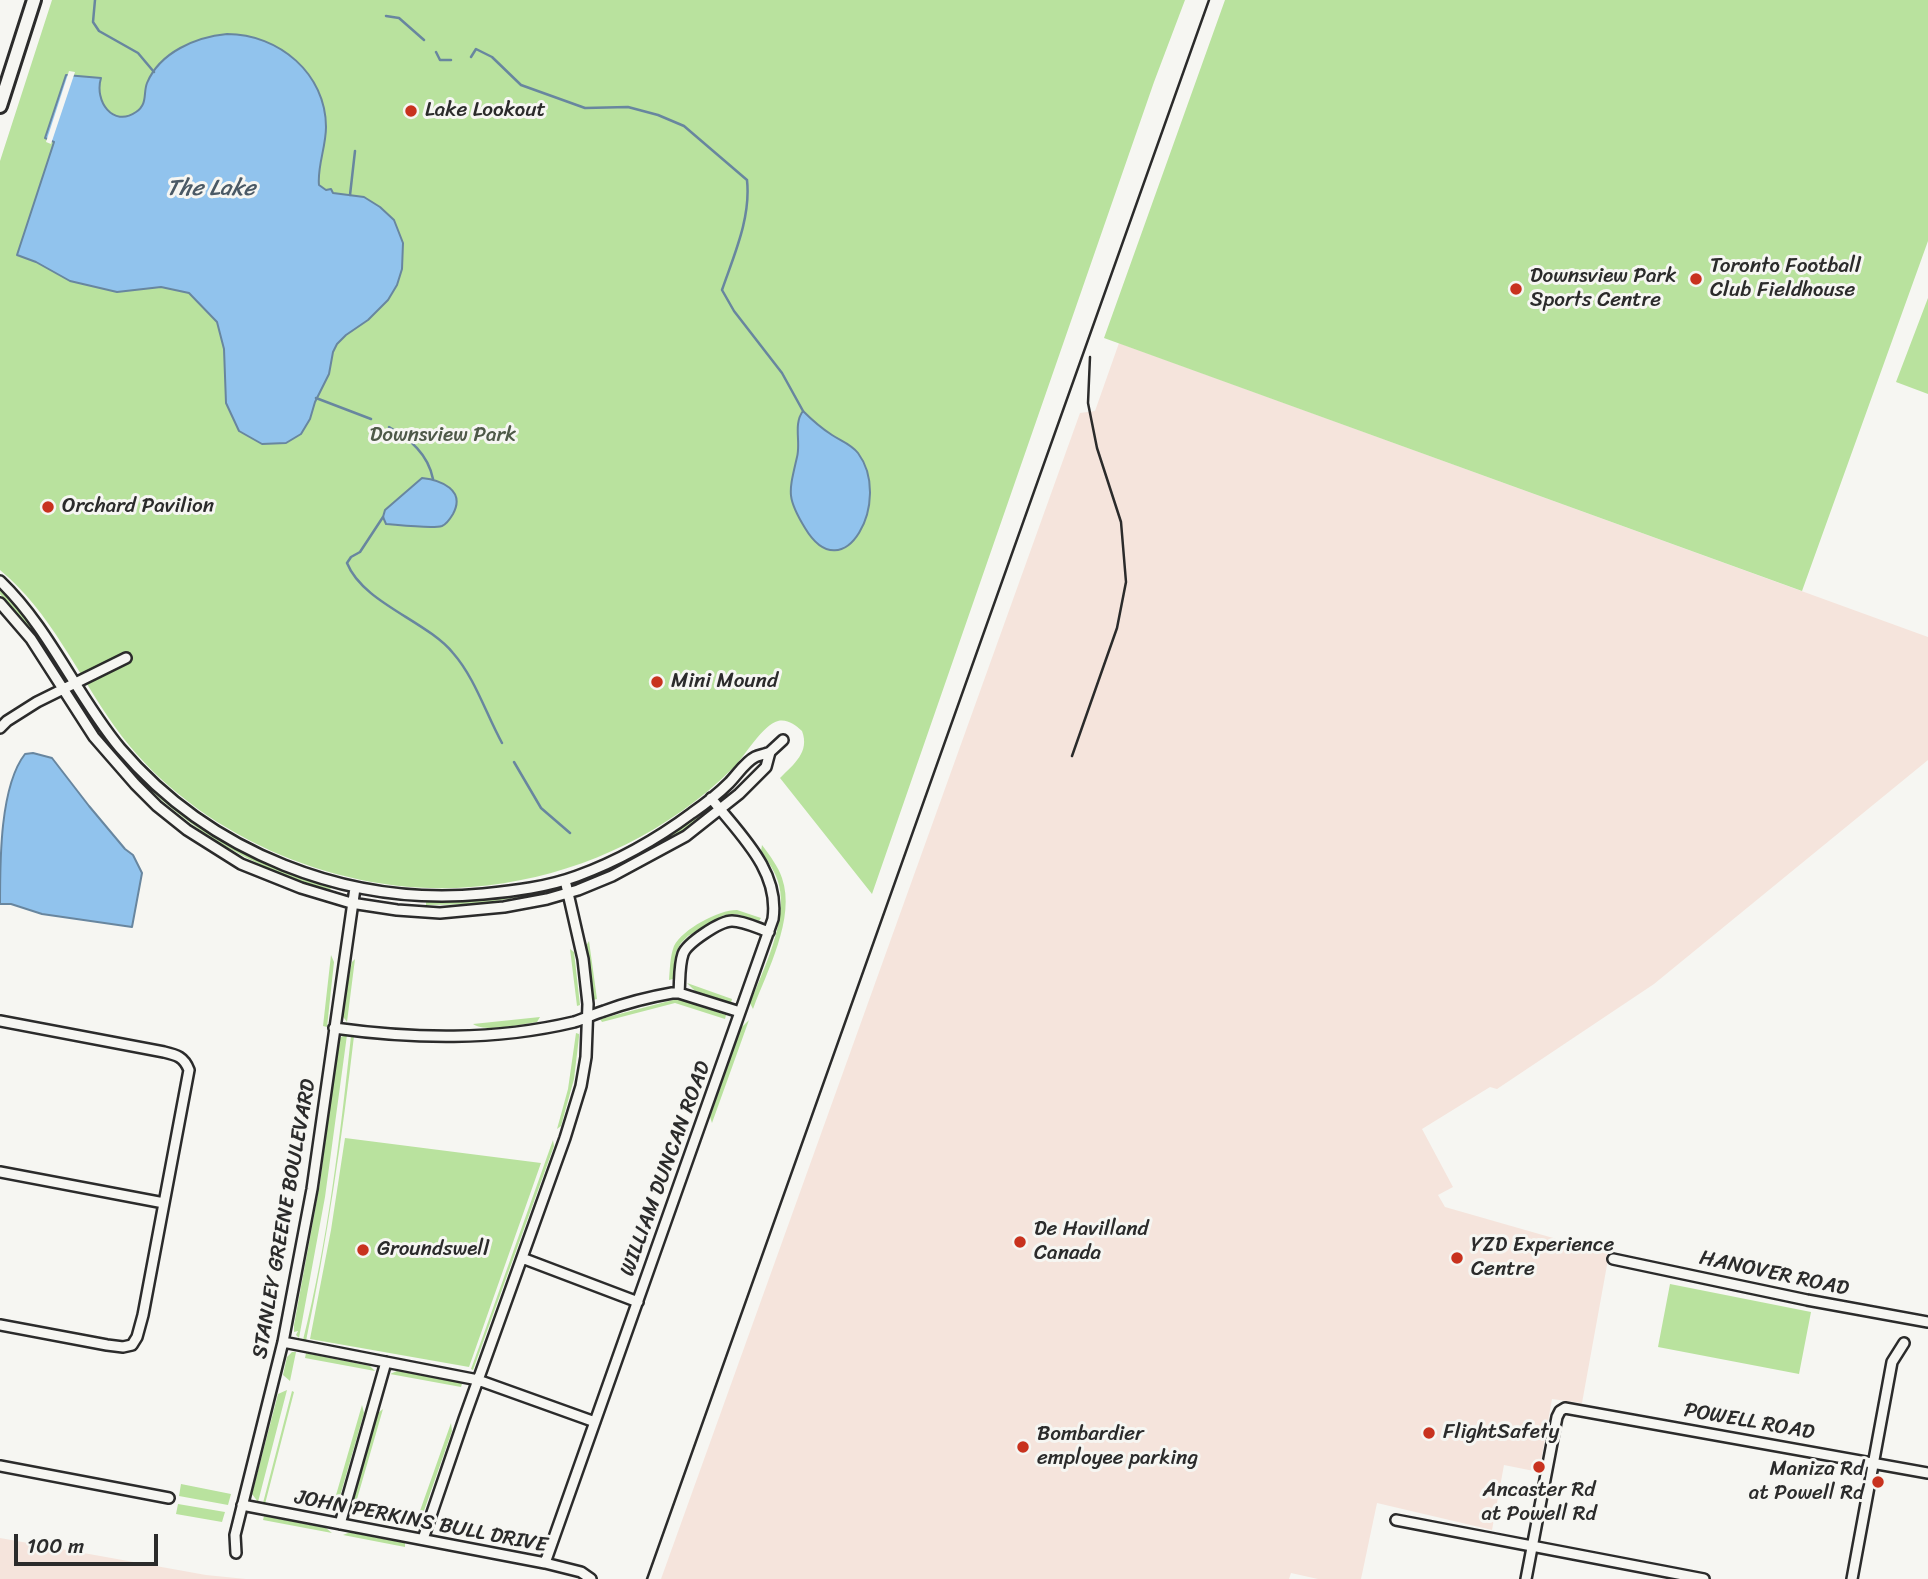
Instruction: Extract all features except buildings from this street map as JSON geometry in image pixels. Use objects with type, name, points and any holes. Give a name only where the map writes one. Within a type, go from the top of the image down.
[{"type":"main road","points":[[0,106],[34,0]]},
{"type":"street","points":[[0,581],[33,616],[93,715],[122,750],[168,795],[198,819],[271,861],[355,888],[441,897],[525,889],[565,880],[612,862],[654,839],[711,798],[754,757],[770,752],[783,740]]},
{"type":"street","points":[[0,603],[31,639],[81,719],[112,760],[157,806],[217,850],[266,876],[352,903],[440,913],[503,907],[569,893],[612,876],[687,836],[721,810],[766,767],[770,752]]},
{"type":"street","points":[[0,728],[21,711],[126,658]]},
{"type":"street","name":"WILLIAM DUNCAN ROAD","points":[[545,1563],[769,932],[774,910],[772,884],[767,871],[711,798]]},
{"type":"street","points":[[423,1539],[576,1105],[586,1057],[588,1017],[583,959],[565,880]]},
{"type":"street","name":"STANLEY GREENE BOULEVARD","points":[[236,1553],[235,1535],[284,1342],[312,1189],[355,888]]},
{"type":"street","points":[[679,993],[683,953],[687,947],[723,922],[731,921],[769,932]]},
{"type":"street","points":[[334,1028],[404,1036],[463,1037],[543,1028],[662,995],[679,993],[740,1012]]},
{"type":"street","points":[[0,1021],[177,1055],[185,1061],[189,1070],[143,1315],[132,1345],[115,1346],[0,1325]]},
{"type":"street","points":[[0,1171],[164,1203]]},
{"type":"street","points":[[522,1258],[638,1302]]},
{"type":"street","name":"HANOVER ROAD","points":[[1613,1259],[1807,1300],[1928,1322]]},
{"type":"street","points":[[284,1342],[478,1380],[595,1422]]},
{"type":"street","points":[[1852,1579],[1892,1362],[1904,1343]]},
{"type":"street","points":[[340,1524],[386,1362]]},
{"type":"street","name":"POWELL ROAD","points":[[1532,1547],[1557,1417],[1563,1408],[1575,1408],[1928,1473]]},
{"type":"street","points":[[0,1466],[169,1498]]},
{"type":"street","name":"JOHN PERKINS BULL DRIVE","points":[[242,1505],[545,1563],[580,1572],[591,1579]]},
{"type":"street","points":[[1396,1520],[1704,1579]]},
{"type":"street","points":[[1526,1579],[1532,1547]]},
{"type":"shaded area","points":[[1119,343],[1928,637],[1928,760],[1654,984],[1497,1089],[1490,1087],[1422,1129],[1453,1187],[1438,1195],[1445,1207],[1609,1254],[1582,1403],[1552,1399],[1539,1472],[1504,1465],[1492,1530],[1377,1503],[1361,1579],[1318,1579],[1291,1573],[1289,1579],[661,1579],[1080,413],[1095,411]]},
{"type":"shaded area","points":[[0,1538],[206,1575],[246,1579],[0,1579]]},
{"type":"green space","name":"Downsview Park","points":[[52,0],[1185,0],[1154,82],[872,894],[780,778],[799,757],[804,745],[802,731],[785,721],[778,721],[766,728],[735,766],[708,791],[655,829],[567,868],[536,877],[471,887],[422,888],[371,882],[322,870],[273,852],[227,828],[185,799],[147,765],[101,707],[49,624],[18,586],[0,570],[0,161]]},
{"type":"green space","name":"Downsview Park Sports Centre","points":[[1225,0],[1928,0],[1928,241],[1802,591],[1104,338]]},
{"type":"green space","points":[[1928,298],[1928,394],[1896,382]]},
{"type":"green space","points":[[0,589],[36,631],[32,633],[0,594]]},
{"type":"green space","points":[[104,736],[152,787],[206,830],[265,863],[331,887],[330,891],[264,866],[203,832],[149,789],[101,738]]},
{"type":"green space","points":[[697,816],[700,819],[627,864],[625,860],[657,843]]},
{"type":"green space","points":[[762,845],[782,878],[785,910],[778,944],[753,1009],[750,1003],[773,945],[781,899],[774,871],[761,851]]},
{"type":"green space","points":[[543,889],[544,893],[479,904],[426,905],[426,902],[500,898]]},
{"type":"green space","points":[[737,910],[761,918],[759,921],[737,914],[724,915],[688,936],[676,952],[673,979],[669,980],[674,946],[685,933],[720,913]]},
{"type":"green space","points":[[589,941],[597,999],[593,1000],[586,946]]},
{"type":"green space","points":[[570,949],[574,952],[580,1005],[577,1006]]},
{"type":"green space","points":[[331,955],[334,962],[327,1027],[323,1026]]},
{"type":"green space","points":[[355,959],[347,1022],[341,1014],[352,962]]},
{"type":"green space","points":[[687,983],[732,999],[731,1003],[695,991]]},
{"type":"green space","points":[[682,1000],[726,1015],[725,1019],[675,1003],[602,1022],[600,1019]]},
{"type":"green space","points":[[540,1017],[537,1022],[504,1027],[486,1028],[473,1024]]},
{"type":"green space","points":[[749,1020],[712,1123],[710,1117],[741,1028]]},
{"type":"green space","points":[[576,1033],[579,1037],[574,1079],[561,1126],[557,1129],[568,1089]]},
{"type":"green space","points":[[347,1035],[325,1197],[299,1338],[296,1335],[298,1331],[294,1332],[294,1325],[320,1183],[338,1042],[341,1037]]},
{"type":"green space","points":[[351,1036],[354,1036],[339,1151],[321,1265],[306,1341],[303,1340],[320,1265],[332,1189]]},
{"type":"green space","points":[[345,1138],[541,1163],[469,1367],[310,1339]]},
{"type":"green space","points":[[553,1140],[554,1146],[473,1370],[471,1369]]},
{"type":"green space","points":[[1670,1284],[1811,1312],[1799,1374],[1658,1347]]},
{"type":"green space","points":[[296,1352],[290,1381],[283,1375],[287,1357]]},
{"type":"green space","points":[[306,1353],[370,1366],[375,1371],[305,1358]]},
{"type":"green space","points":[[397,1371],[462,1384],[461,1387],[390,1374]]},
{"type":"green space","points":[[287,1390],[258,1502],[252,1494],[278,1394]]},
{"type":"green space","points":[[292,1391],[294,1392],[265,1504],[263,1503]]},
{"type":"green space","points":[[362,1405],[364,1413],[336,1510],[332,1509]]},
{"type":"green space","points":[[383,1409],[353,1513],[349,1512],[378,1413]]},
{"type":"green space","points":[[451,1423],[452,1431],[419,1525],[415,1525]]},
{"type":"green space","points":[[181,1484],[231,1494],[228,1505],[179,1496]]},
{"type":"green space","points":[[178,1504],[225,1512],[222,1522],[176,1514]]},
{"type":"green space","points":[[264,1516],[326,1528],[332,1533],[263,1520]]},
{"type":"green space","points":[[348,1533],[405,1543],[405,1547],[343,1535]]},
{"type":"water","name":"The Lake","points":[[227,34],[264,41],[281,49],[308,74],[318,90],[326,127],[319,185],[326,190],[331,189],[333,193],[364,197],[380,207],[394,220],[403,243],[402,269],[397,285],[388,300],[368,320],[337,344],[329,374],[310,419],[301,434],[286,443],[262,444],[239,431],[226,403],[224,349],[217,322],[189,293],[161,287],[117,292],[70,281],[17,255],[54,142],[45,138],[66,75],[101,78],[100,95],[107,110],[120,117],[128,116],[140,109],[153,72],[170,55],[191,43]]},
{"type":"water","points":[[803,411],[824,430],[855,450],[867,472],[870,494],[867,515],[859,532],[848,545],[835,550],[820,545],[805,528],[792,501],[791,487],[798,451],[798,422]]},
{"type":"water","points":[[422,478],[444,484],[454,493],[456,506],[448,521],[437,527],[386,524],[383,517],[385,510]]},
{"type":"water","points":[[33,753],[52,758],[89,806],[133,855],[142,873],[132,927],[42,914],[11,904],[0,904],[1,846],[6,804],[17,768],[25,754]]},
{"type":"pier","points":[[69,71],[75,72],[51,144],[46,142]]},
{"type":"waterway","points":[[95,0],[93,22],[99,31],[138,53],[154,72]]},
{"type":"waterway","points":[[386,16],[399,18],[424,40]]},
{"type":"waterway","points":[[471,57],[476,49],[492,57],[521,85],[585,108],[628,107],[684,126],[747,180],[744,222],[722,290],[734,311],[782,373],[803,411]]},
{"type":"waterway","points":[[436,52],[440,60],[451,60]]},
{"type":"waterway","points":[[350,195],[355,151]]},
{"type":"waterway","points":[[316,398],[371,419]]},
{"type":"waterway","points":[[389,427],[417,448],[427,462],[433,479]]},
{"type":"waterway","points":[[383,517],[360,552],[347,563],[355,577],[381,601],[428,631],[453,653],[474,685],[502,743]]},
{"type":"waterway","points":[[514,762],[541,808],[570,833]]},
{"type":"railway","points":[[647,1579],[1209,0]]},
{"type":"railway","points":[[1072,756],[1117,628],[1126,582],[1121,522],[1097,448],[1088,403],[1090,357]]},
{"type":"place","name":"Lake Lookout","points":[[411,111]]},
{"type":"place","name":"Toronto Football Club Fieldhouse","points":[[1696,279]]},
{"type":"place","name":"Downsview Park Sports Centre","points":[[1516,289]]},
{"type":"place","name":"Orchard Pavilion","points":[[48,507]]},
{"type":"place","name":"Mini Mound","points":[[657,682]]},
{"type":"place","name":"De Havilland Canada","points":[[1020,1242]]},
{"type":"place","name":"Groundswell","points":[[363,1250]]},
{"type":"place","name":"YZD Experience Centre","points":[[1457,1258]]},
{"type":"place","name":"FlightSafety","points":[[1429,1433]]},
{"type":"place","name":"Bombardier employee parking","points":[[1023,1447]]},
{"type":"place","name":"Ancaster Rd at Powell Rd","points":[[1539,1467]]},
{"type":"place","name":"Maniza Rd at Powell Rd","points":[[1878,1482]]}]
